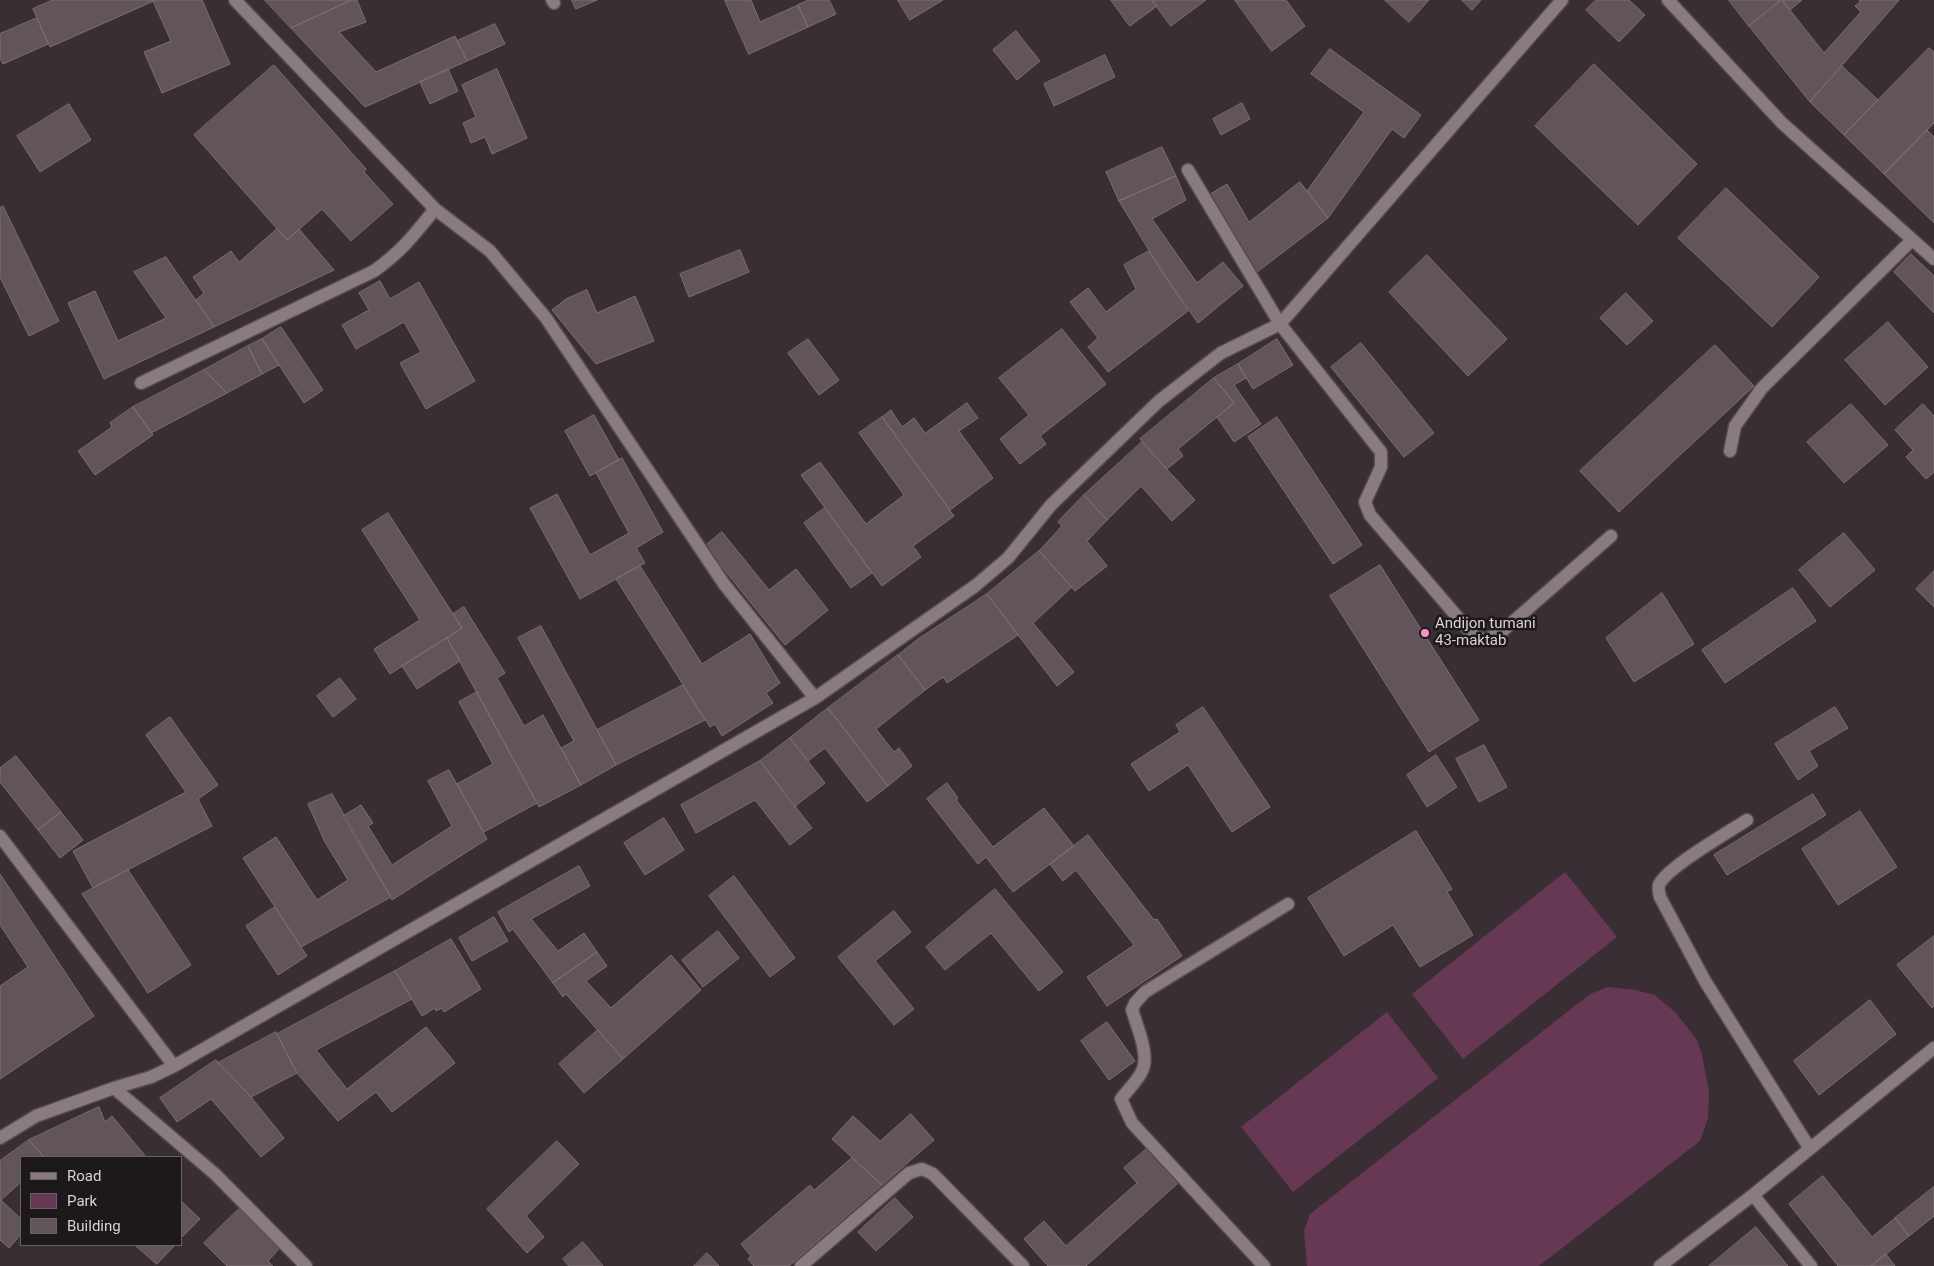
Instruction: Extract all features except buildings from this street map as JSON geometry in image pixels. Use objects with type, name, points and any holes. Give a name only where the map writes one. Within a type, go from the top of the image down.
[{"type":"street","points":[[235,0],[434,208],[490,251],[546,318],[724,584],[816,698]]},
{"type":"street","points":[[0,1138],[36,1116],[151,1077],[174,1066],[816,698],[975,586],[1002,564],[1051,505],[1160,401],[1221,353],[1280,324],[1562,0]]},
{"type":"street","points":[[1668,0],[1782,123],[1934,259]]},
{"type":"street","points":[[1188,170],[1280,324],[1381,452],[1381,467],[1365,502],[1370,515],[1472,634],[1484,640],[1500,634],[1611,536]]},
{"type":"street","points":[[141,383],[374,271],[406,246],[434,208]]},
{"type":"street","points":[[1730,451],[1735,426],[1762,388],[1912,240]]},
{"type":"street","points":[[1747,820],[1677,867],[1658,887],[1660,897],[1705,981],[1810,1149]]},
{"type":"street","points":[[0,836],[174,1066]]},
{"type":"street","points":[[1264,1266],[1132,1123],[1120,1099],[1142,1072],[1144,1063],[1142,1042],[1132,1010],[1135,1003],[1145,992],[1288,904]]},
{"type":"street","points":[[1660,1266],[1810,1149],[1934,1048]]},
{"type":"street","points":[[114,1088],[215,1174],[306,1266]]},
{"type":"street","points":[[801,1266],[909,1172],[922,1169],[933,1174],[1023,1266]]},
{"type":"street","points":[[1753,1194],[1811,1266]]},
{"type":"green space","points":[[1565,872],[1617,937],[1463,1059],[1412,994]]},
{"type":"green space","points":[[1608,987],[1635,990],[1655,995],[1676,1013],[1697,1040],[1709,1092],[1708,1118],[1700,1141],[1539,1266],[1307,1266],[1304,1231],[1310,1214],[1590,994]]},
{"type":"green space","points":[[1387,1012],[1438,1078],[1293,1192],[1241,1127]]},
{"type":"place","name":"Andijon tumani 43-maktab","points":[[1425,633]]}]
